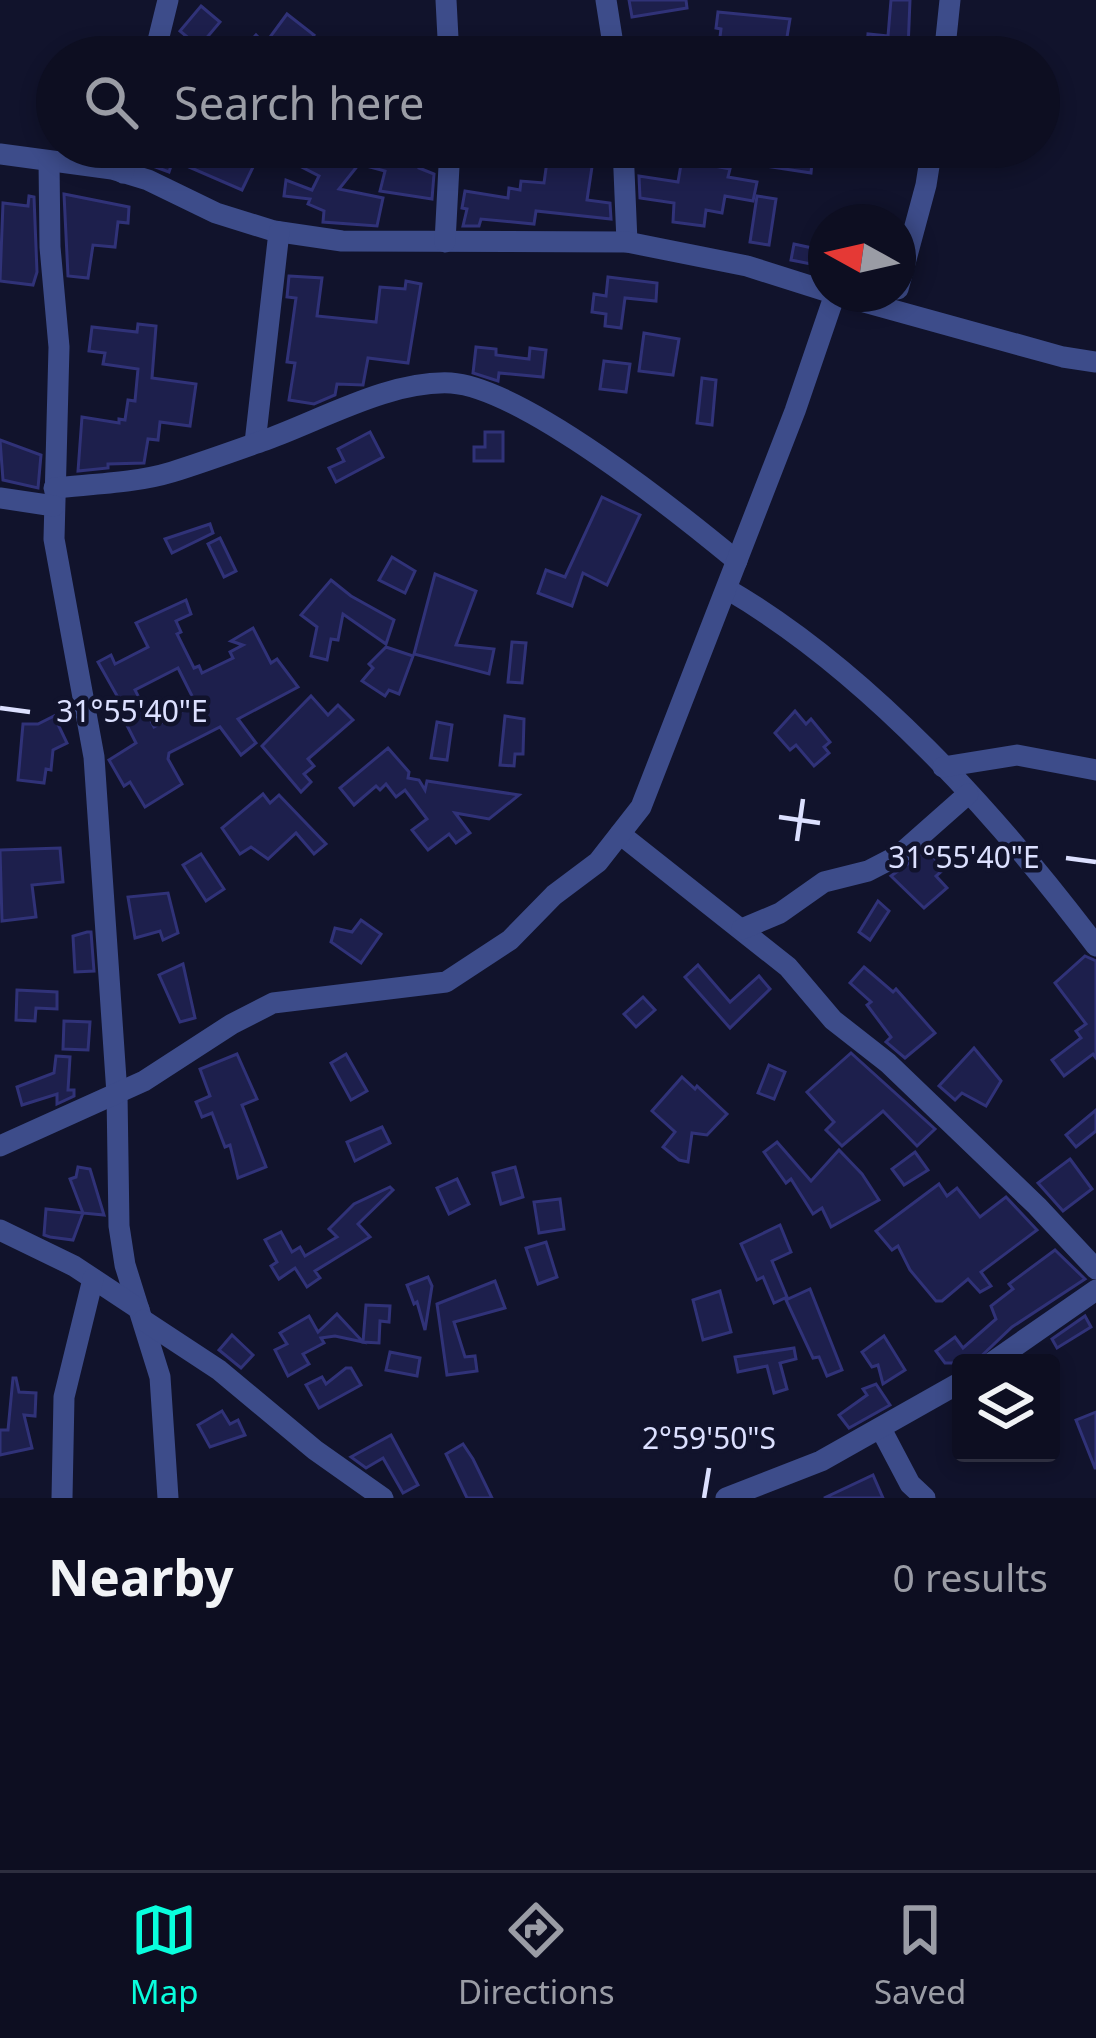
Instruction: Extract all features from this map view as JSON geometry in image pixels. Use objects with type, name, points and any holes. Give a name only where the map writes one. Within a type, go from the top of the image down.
[{"type":"street","points":[[159,36],[168,0]]},
{"type":"street","points":[[446,0],[448,36]]},
{"type":"street","points":[[606,0],[612,36]]},
{"type":"street","points":[[946,36],[950,0]]},
{"type":"street","points":[[0,154],[36,159]]},
{"type":"street","points":[[49,168],[59,347],[54,497],[59,577],[94,758],[117,1094],[118,1226],[160,1377],[168,1498]]},
{"type":"street","points":[[92,168],[148,180],[216,213],[279,232],[343,241],[626,242],[747,266],[808,285]]},
{"type":"street","points":[[123,173],[124,168]]},
{"type":"street","points":[[445,242],[449,168]]},
{"type":"street","points":[[623,168],[626,242]]},
{"type":"street","points":[[916,224],[928,168]]},
{"type":"street","points":[[255,443],[279,232]]},
{"type":"street","points":[[916,305],[1096,362]]},
{"type":"street","points":[[0,1146],[117,1094],[273,1003],[446,982],[510,940],[554,895],[598,862],[641,807],[828,312]]},
{"type":"street","points":[[2,501],[54,497],[169,473],[352,405],[423,384],[469,386],[541,419],[737,561]]},
{"type":"street","points":[[727,589],[778,619],[835,662],[968,794],[1096,946]]},
{"type":"street","points":[[943,767],[1017,755],[1096,770]]},
{"type":"street","points":[[742,929],[780,913],[824,882],[868,872],[899,856],[968,794]]},
{"type":"street","points":[[620,834],[788,967],[833,1020],[888,1063],[1096,1269]]},
{"type":"street","points":[[0,1230],[93,1279],[383,1498]]},
{"type":"street","points":[[62,1498],[64,1397],[93,1279]]},
{"type":"street","points":[[1004,1354],[1096,1290]]},
{"type":"street","points":[[726,1498],[821,1461],[952,1387]]},
{"type":"street","points":[[881,1429],[910,1484],[925,1498]]},
{"type":"building","points":[[629,0],[686,0],[687,8],[632,17]]},
{"type":"building","points":[[891,0],[910,0],[909,36],[888,36]]},
{"type":"building","points":[[201,6],[220,22],[208,36],[186,36],[180,31]]},
{"type":"building","points":[[718,12],[790,19],[787,36],[720,36],[721,29],[716,28]]},
{"type":"building","points":[[287,14],[314,35],[313,36],[271,36]]},
{"type":"building","points":[[191,168],[253,168],[242,190]]},
{"type":"building","points":[[304,168],[356,168],[339,189],[383,198],[377,226],[323,222],[324,211],[308,204],[310,199],[284,196],[286,180],[312,190],[319,176]]},
{"type":"building","points":[[374,168],[419,168],[434,174],[432,199],[380,191],[385,171]]},
{"type":"building","points":[[546,168],[592,168],[587,200],[610,203],[611,219],[536,211],[534,224],[481,219],[479,226],[463,226],[465,191],[508,198],[509,188],[520,190],[521,181],[544,183]]},
{"type":"building","points":[[680,168],[725,168],[730,169],[728,177],[757,182],[753,201],[725,196],[722,213],[706,210],[704,226],[673,222],[674,203],[640,198],[639,176],[678,182]]},
{"type":"building","points":[[64,194],[129,207],[128,223],[118,222],[115,247],[93,245],[88,278],[68,276]]},
{"type":"building","points":[[29,196],[34,197],[37,272],[33,285],[0,281],[3,203],[28,206]]},
{"type":"building","points":[[757,196],[776,199],[769,245],[750,242]]},
{"type":"building","points":[[794,244],[808,247],[808,263],[791,260]]},
{"type":"building","points":[[289,276],[322,278],[317,316],[376,322],[380,287],[405,289],[406,281],[421,284],[408,363],[368,358],[363,385],[337,384],[335,395],[314,404],[289,400],[295,363],[287,362],[296,298],[287,297]]},
{"type":"building","points":[[608,277],[657,283],[656,301],[625,298],[621,328],[605,326],[606,314],[592,312],[594,294],[606,296]]},
{"type":"building","points":[[138,324],[156,326],[152,378],[196,384],[190,426],[160,422],[158,440],[148,439],[144,463],[78,471],[82,417],[119,423],[125,420],[128,400],[135,401],[138,369],[103,364],[105,353],[89,351],[92,327],[137,332]]},
{"type":"building","points":[[644,333],[679,339],[673,375],[639,371]]},
{"type":"building","points":[[476,347],[529,359],[530,348],[546,350],[543,377],[499,373],[498,381],[473,373]]},
{"type":"building","points":[[604,361],[630,364],[626,392],[600,389]]},
{"type":"building","points":[[702,378],[716,380],[712,425],[697,423]]},
{"type":"building","points":[[370,432],[383,457],[336,482],[329,468],[344,461],[338,449]]},
{"type":"building","points":[[485,432],[503,432],[503,461],[474,461],[474,447],[485,447]]},
{"type":"building","points":[[0,440],[41,455],[38,488],[3,480]]},
{"type":"building","points":[[602,497],[640,515],[607,585],[583,573],[572,606],[538,593],[546,570],[565,577]]},
{"type":"building","points":[[210,524],[213,533],[172,553],[165,539]]},
{"type":"building","points":[[220,538],[236,571],[224,577],[208,544]]},
{"type":"building","points":[[392,557],[415,571],[405,593],[379,580]]},
{"type":"building","points":[[435,574],[476,591],[456,645],[494,649],[489,674],[414,654]]},
{"type":"building","points":[[331,580],[394,620],[386,644],[343,614],[338,640],[331,639],[327,660],[311,656],[317,627],[301,615]]},
{"type":"building","points":[[186,600],[191,614],[176,621],[181,632],[177,634],[194,668],[199,666],[202,673],[233,658],[230,652],[243,645],[231,641],[253,628],[271,663],[277,659],[298,687],[238,719],[256,743],[241,755],[220,727],[169,753],[182,784],[145,807],[130,782],[124,786],[109,760],[136,743],[98,662],[111,655],[115,664],[148,647],[136,623]],"holes":[[[178,668],[196,704],[154,727],[135,690]]]},
{"type":"building","points":[[512,642],[526,643],[522,683],[508,682]]},
{"type":"building","points":[[386,647],[413,656],[399,694],[389,690],[385,696],[362,681],[373,668],[369,664]]},
{"type":"building","points":[[311,696],[328,715],[338,705],[353,720],[308,759],[314,766],[304,774],[311,782],[301,792],[262,746]]},
{"type":"building","points":[[795,711],[806,724],[811,719],[830,742],[824,747],[829,753],[814,766],[796,745],[790,750],[775,733]]},
{"type":"building","points":[[54,716],[67,743],[53,750],[44,783],[18,780],[23,724],[38,724]]},
{"type":"building","points":[[505,716],[524,719],[523,754],[515,754],[514,766],[500,765]]},
{"type":"building","points":[[437,722],[452,725],[447,760],[431,758]]},
{"type":"building","points":[[388,748],[409,772],[408,778],[419,780],[425,790],[427,781],[519,795],[489,819],[455,813],[470,833],[456,843],[449,834],[428,850],[412,830],[427,819],[405,790],[396,797],[386,784],[380,790],[376,786],[354,805],[340,788]]},
{"type":"building","points":[[263,794],[270,803],[279,795],[326,844],[314,854],[296,833],[268,859],[251,847],[240,854],[222,828]]},
{"type":"building","points":[[60,848],[63,882],[32,885],[36,917],[2,921],[0,850]]},
{"type":"building","points":[[927,850],[944,869],[936,876],[947,888],[924,908],[891,876]]},
{"type":"building","points":[[201,854],[224,889],[206,901],[183,865]]},
{"type":"building","points":[[168,893],[178,933],[163,940],[160,931],[135,938],[128,897]]},
{"type":"building","points":[[878,901],[889,911],[870,940],[859,932]]},
{"type":"building","points":[[361,920],[381,934],[361,963],[331,942],[335,928],[352,932]]},
{"type":"building","points":[[91,932],[94,971],[75,972],[73,936]]},
{"type":"building","points":[[1085,956],[1096,961],[1096,1058],[1093,1054],[1064,1076],[1052,1060],[1081,1038],[1076,1031],[1086,1024],[1055,983]]},
{"type":"building","points":[[183,964],[195,1018],[180,1022],[159,975]]},
{"type":"building","points":[[698,965],[730,1002],[759,976],[770,989],[730,1028],[685,977]]},
{"type":"building","points":[[864,967],[893,992],[896,989],[935,1033],[905,1058],[886,1042],[891,1037],[867,1005],[871,1002],[850,983]]},
{"type":"building","points":[[17,990],[57,992],[57,1009],[36,1008],[35,1021],[16,1020]]},
{"type":"building","points":[[643,997],[655,1010],[636,1027],[624,1014]]},
{"type":"building","points":[[64,1021],[90,1022],[88,1050],[63,1049]]},
{"type":"building","points":[[974,1048],[1001,1081],[986,1106],[962,1093],[955,1100],[939,1086]]},
{"type":"building","points":[[851,1053],[935,1129],[917,1146],[883,1111],[842,1146],[826,1130],[834,1122],[807,1092]]},
{"type":"building","points":[[237,1054],[257,1099],[242,1105],[266,1167],[238,1178],[230,1145],[225,1147],[212,1113],[202,1117],[196,1102],[210,1096],[200,1069]]},
{"type":"building","points":[[346,1054],[367,1091],[351,1100],[331,1063]]},
{"type":"building","points":[[56,1056],[70,1057],[68,1090],[74,1090],[74,1096],[57,1104],[57,1094],[22,1105],[17,1087],[54,1073]]},
{"type":"building","points":[[769,1065],[785,1072],[774,1099],[758,1093]]},
{"type":"building","points":[[682,1077],[727,1114],[707,1135],[692,1133],[688,1162],[663,1147],[675,1132],[652,1111]]},
{"type":"building","points":[[1096,1110],[1096,1131],[1076,1147],[1066,1135]]},
{"type":"building","points":[[382,1127],[390,1143],[355,1161],[347,1142]]},
{"type":"building","points":[[777,1142],[811,1181],[839,1150],[879,1200],[831,1227],[822,1208],[813,1214],[791,1179],[786,1183],[764,1152]]},
{"type":"building","points":[[915,1152],[928,1170],[904,1185],[892,1169]]},
{"type":"building","points":[[1070,1159],[1092,1189],[1063,1211],[1038,1183]]},
{"type":"building","points":[[78,1167],[90,1169],[104,1215],[83,1213],[70,1179],[76,1177]]},
{"type":"building","points":[[515,1167],[523,1197],[501,1204],[493,1173]]},
{"type":"building","points":[[457,1179],[469,1204],[449,1214],[437,1188]]},
{"type":"building","points":[[939,1184],[947,1196],[957,1188],[980,1217],[1006,1197],[1037,1230],[981,1272],[991,1286],[980,1292],[968,1279],[936,1301],[910,1270],[898,1246],[892,1250],[876,1231]]},
{"type":"building","points":[[390,1187],[393,1190],[358,1224],[370,1237],[315,1271],[320,1278],[307,1287],[295,1268],[279,1279],[271,1266],[277,1262],[265,1240],[281,1232],[292,1252],[300,1247],[305,1256],[337,1237],[329,1229],[354,1204]]},
{"type":"building","points":[[560,1199],[564,1229],[539,1233],[534,1202]]},
{"type":"building","points":[[46,1209],[83,1213],[73,1240],[44,1235]]},
{"type":"building","points":[[780,1225],[791,1252],[772,1261],[787,1297],[774,1303],[763,1277],[757,1280],[741,1244]]},
{"type":"building","points":[[546,1242],[557,1277],[538,1284],[526,1248]]},
{"type":"building","points":[[1055,1250],[1085,1279],[1012,1327],[984,1354],[952,1354],[952,1363],[945,1363],[936,1351],[955,1337],[963,1348],[996,1319],[991,1306],[1013,1289],[1009,1284]]},
{"type":"building","points":[[428,1277],[432,1286],[425,1330],[407,1285]]},
{"type":"building","points":[[495,1281],[505,1308],[454,1322],[465,1357],[475,1356],[477,1371],[447,1375],[437,1304]]},
{"type":"building","points":[[810,1289],[842,1370],[827,1376],[819,1357],[813,1358],[786,1300]]},
{"type":"building","points":[[720,1291],[731,1332],[703,1340],[693,1300]]},
{"type":"building","points":[[366,1305],[390,1306],[389,1322],[380,1321],[379,1343],[363,1342]]},
{"type":"building","points":[[337,1314],[363,1342],[321,1338],[324,1343],[303,1354],[309,1364],[288,1376],[275,1350],[287,1344],[280,1333],[309,1316],[318,1332]]},
{"type":"building","points":[[1085,1316],[1091,1327],[1057,1348],[1052,1339]]},
{"type":"building","points":[[232,1335],[253,1355],[241,1368],[219,1350]]},
{"type":"building","points":[[884,1336],[905,1370],[883,1384],[878,1365],[872,1367],[862,1352]]},
{"type":"building","points":[[794,1348],[796,1359],[780,1363],[787,1389],[774,1393],[767,1366],[738,1372],[735,1357]]},
{"type":"building","points":[[390,1352],[420,1358],[417,1376],[386,1370]]},
{"type":"building","points":[[351,1368],[361,1385],[319,1408],[306,1385],[322,1377],[326,1384]]},
{"type":"building","points":[[13,1378],[19,1392],[36,1393],[35,1416],[24,1415],[32,1448],[0,1455],[0,1430],[8,1430]]},
{"type":"building","points":[[876,1384],[890,1405],[849,1428],[839,1415],[867,1395],[863,1389]]},
{"type":"building","points":[[222,1411],[230,1424],[238,1420],[245,1435],[210,1447],[198,1425]]},
{"type":"building","points":[[1096,1412],[1096,1468],[1095,1468],[1076,1420]]},
{"type":"building","points":[[391,1435],[418,1485],[403,1493],[383,1458],[366,1468],[351,1457]]},
{"type":"building","points":[[463,1444],[492,1498],[467,1498],[446,1454]]},
{"type":"building","points":[[873,1475],[883,1498],[824,1498]]}]
